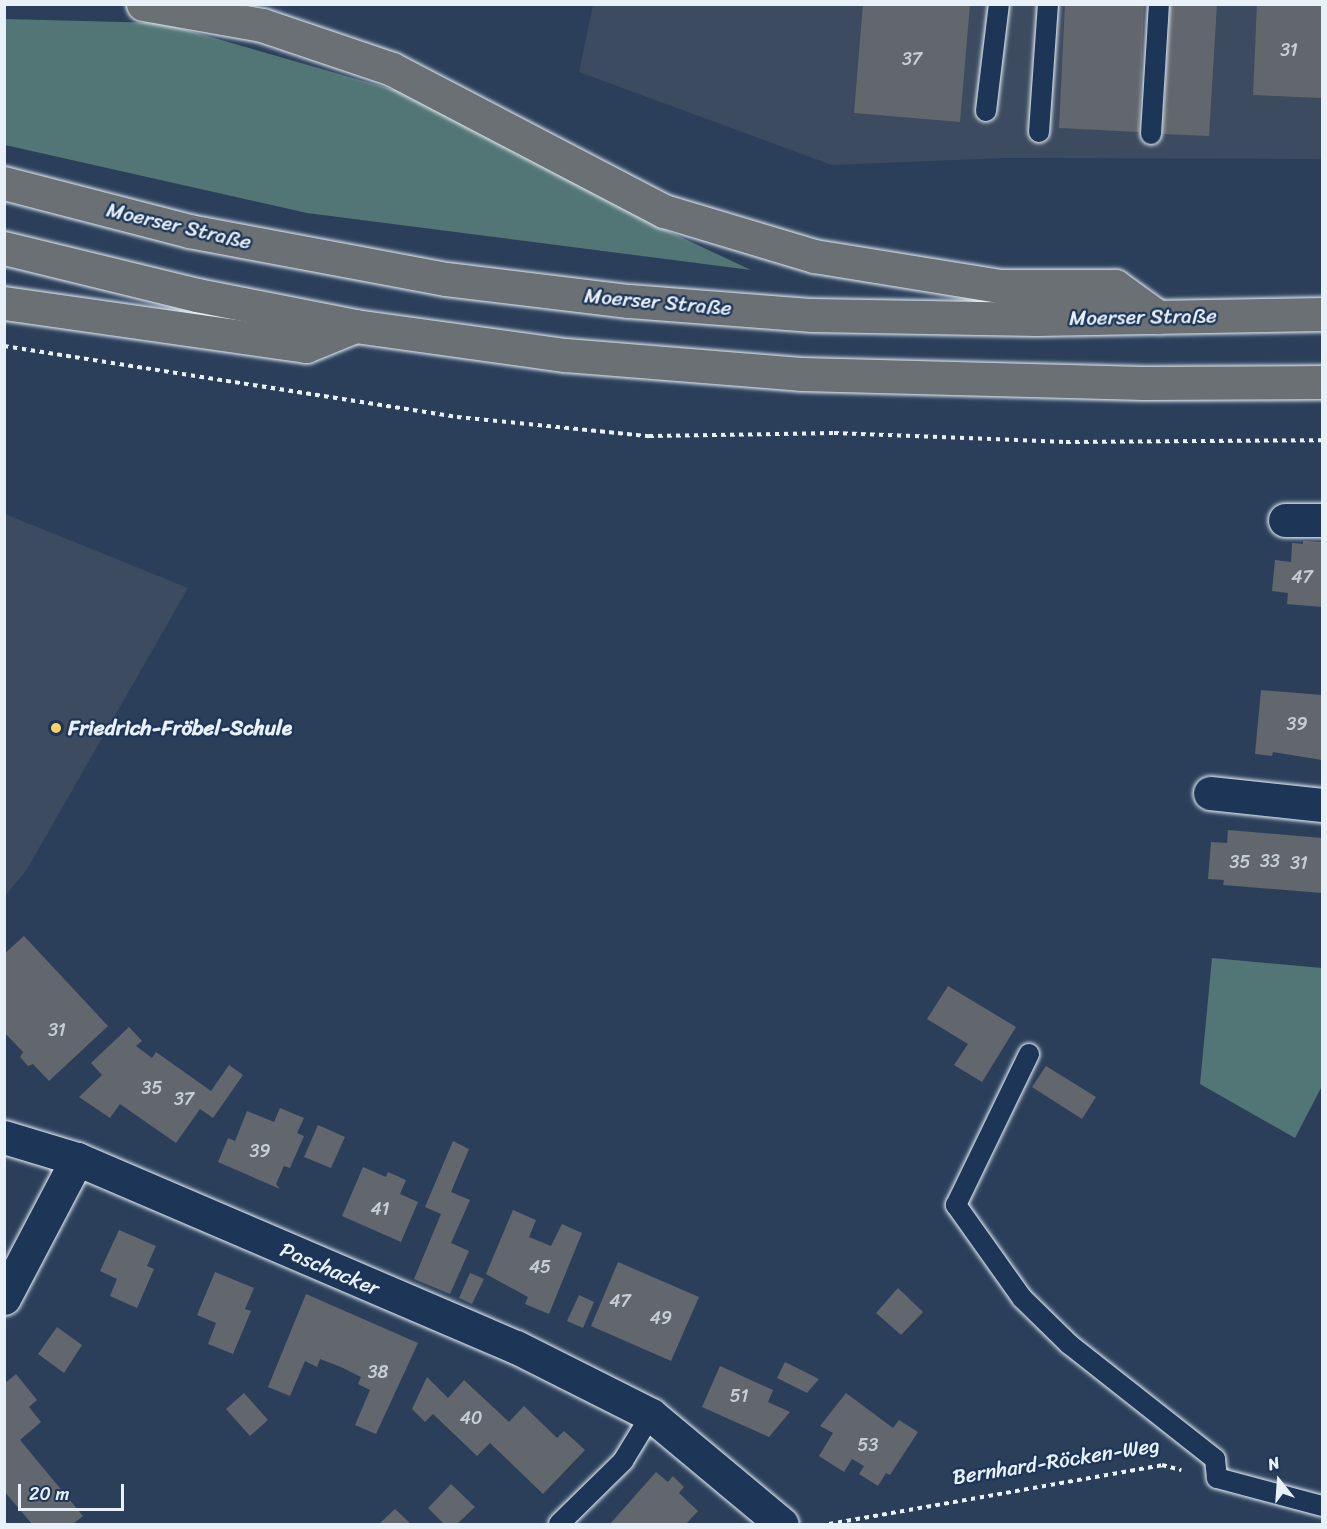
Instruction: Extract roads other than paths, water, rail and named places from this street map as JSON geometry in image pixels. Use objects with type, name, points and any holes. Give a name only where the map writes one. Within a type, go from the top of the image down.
[{"type":"highway","points":[[143,4],[262,25],[392,69],[664,211],[814,256],[999,286],[1115,286],[1158,317]]},
{"type":"highway","name":"Moerser Straße","points":[[4,183],[189,231],[446,279],[629,301],[812,315],[1158,317],[1323,314]]},
{"type":"highway","points":[[4,249],[197,295],[355,326],[566,355],[802,374],[1144,383],[1323,382]]},
{"type":"highway","points":[[4,303],[306,346],[355,326]]},
{"type":"street","points":[[1285,520],[1323,520]]},
{"type":"street","points":[[1210,793],[1323,805]]},
{"type":"street","name":"Paschacker","points":[[4,1137],[77,1159],[174,1204],[516,1347],[651,1415],[782,1524]]},
{"type":"street","points":[[4,1298],[77,1159]]},
{"type":"lane","points":[[986,111],[999,4]]},
{"type":"lane","points":[[1040,132],[1048,4]]},
{"type":"lane","points":[[1151,134],[1160,4]]},
{"type":"lane","points":[[1029,1054],[956,1205],[1022,1298],[1069,1344],[1215,1459],[1217,1478],[1323,1506]]},
{"type":"lane","points":[[559,1524],[623,1461],[651,1415]]},
{"type":"place","name":"Friedrich-Fröbel-Schule","points":[[56,728]]}]
